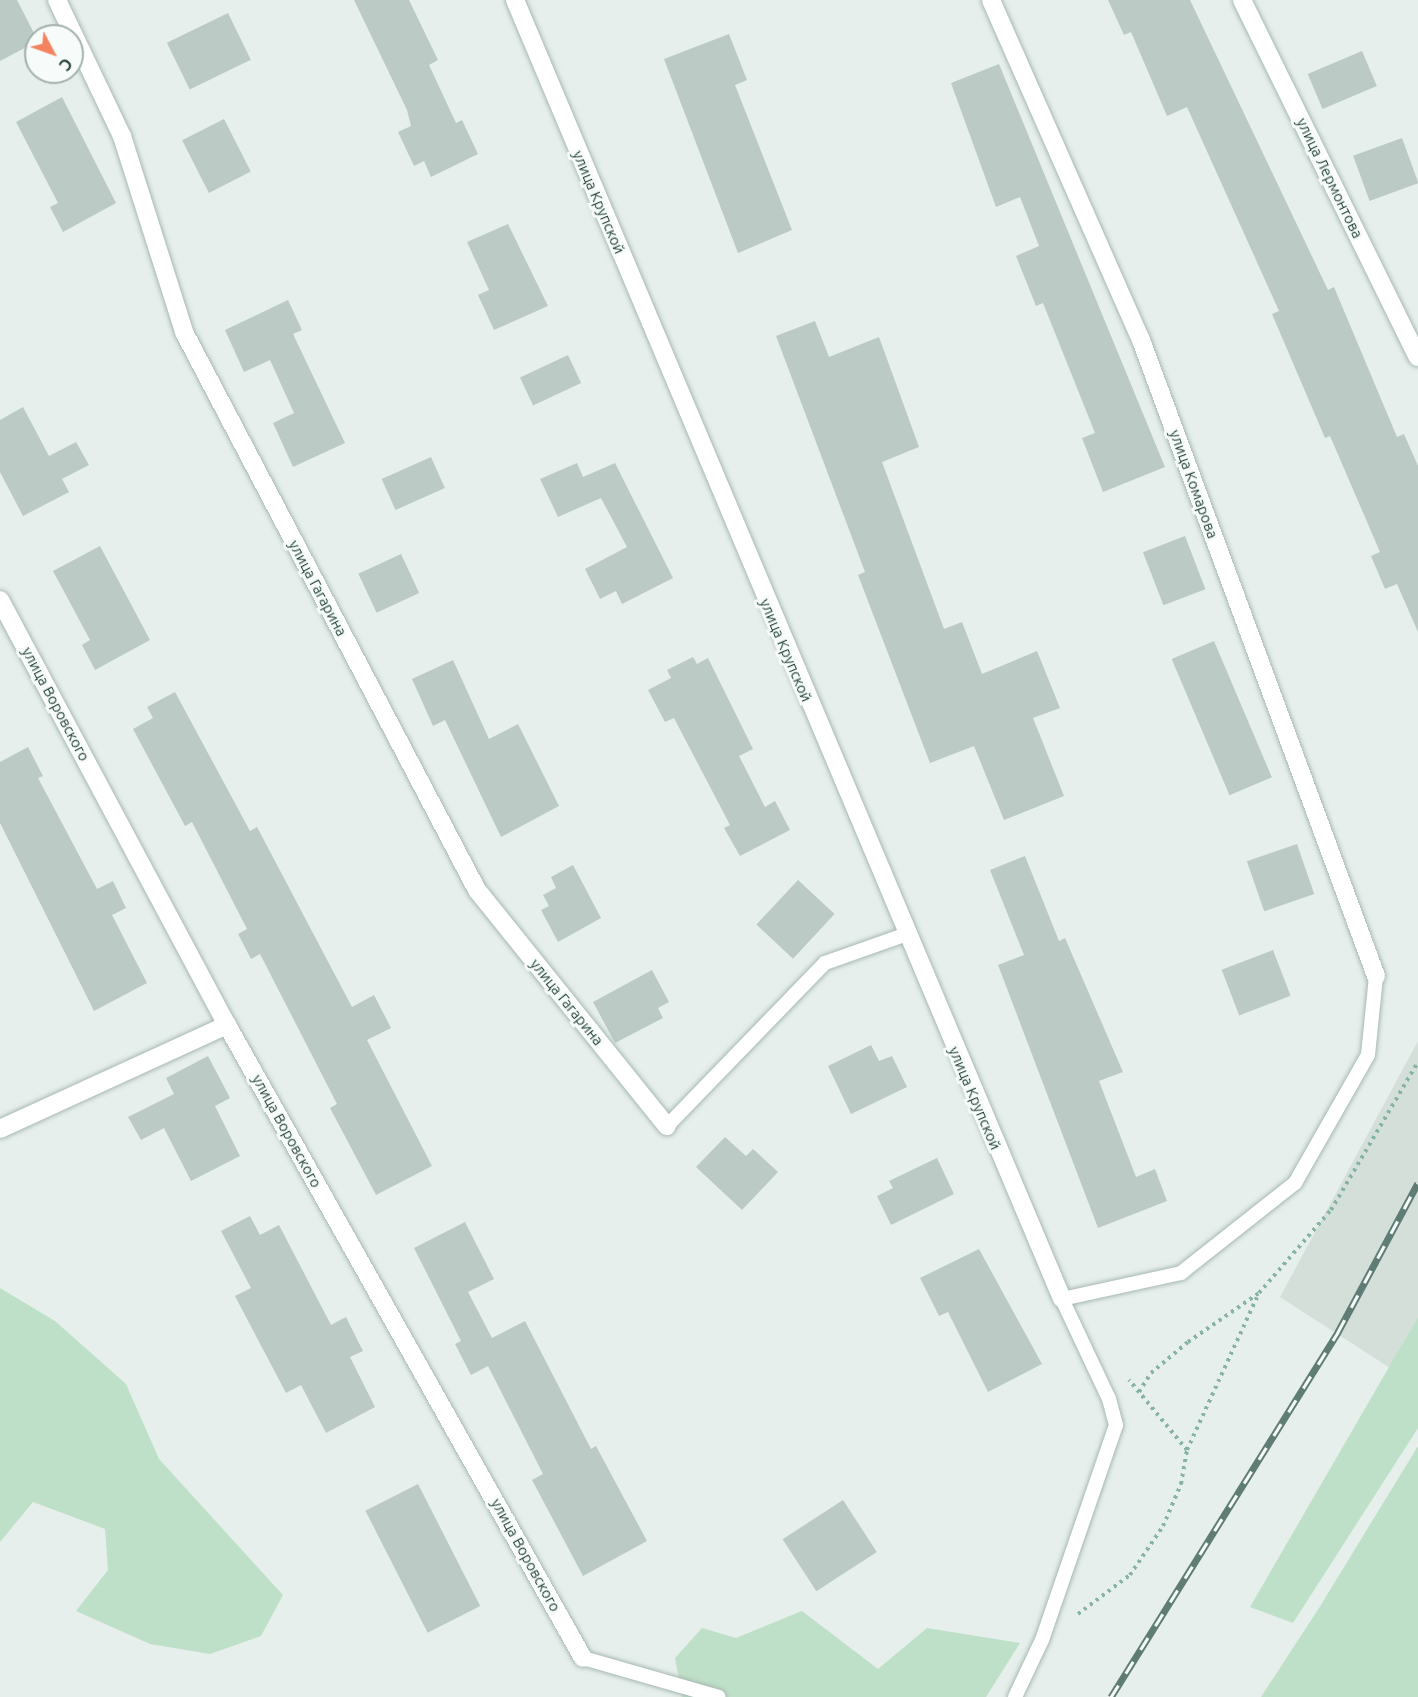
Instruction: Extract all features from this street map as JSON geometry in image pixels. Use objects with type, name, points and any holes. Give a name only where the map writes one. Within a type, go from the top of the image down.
[{"type":"street","name":"улица Гагарина","points":[[57,0],[122,136],[184,332],[477,890],[667,1126]]},
{"type":"street","name":"улица Крупской","points":[[515,0],[904,935],[1062,1299]]},
{"type":"street","name":"улица Комарова","points":[[991,0],[1141,340],[1376,976]]},
{"type":"street","name":"улица Лермонтова","points":[[1242,0],[1418,357]]},
{"type":"street","name":"улица Воровского","points":[[0,600],[227,1024],[584,1658]]},
{"type":"street","points":[[0,1129],[227,1024]]},
{"type":"lane","points":[[667,1126],[825,963],[904,935]]},
{"type":"lane","points":[[1015,1697],[1042,1640],[1116,1425],[1109,1399],[1062,1299],[1181,1273],[1295,1183],[1368,1055],[1376,976]]},
{"type":"lane","points":[[584,1658],[719,1697]]},
{"type":"path","points":[[1139,1392],[1151,1373],[1188,1342],[1259,1293],[1331,1210],[1418,1062]]},
{"type":"path","points":[[1042,1640],[1130,1575],[1163,1526],[1181,1484],[1187,1450],[1259,1293]]},
{"type":"path","points":[[1125,1375],[1187,1450]]},
{"type":"shaded area","points":[[1418,1041],[1418,1317],[1390,1368],[1280,1297]]},
{"type":"green space","points":[[0,1288],[55,1321],[126,1384],[159,1459],[283,1595],[261,1636],[210,1654],[150,1644],[76,1611],[108,1570],[105,1529],[33,1502],[0,1542]]},
{"type":"green space","points":[[1418,1317],[1418,1428],[1293,1623],[1250,1607]]},
{"type":"green space","points":[[1418,1446],[1418,1697],[1261,1697],[1319,1608]]},
{"type":"green space","points":[[802,1611],[878,1669],[927,1628],[1020,1643],[986,1697],[682,1697],[675,1658],[702,1628],[736,1638]]},
{"type":"building","points":[[0,0],[17,0],[29,24],[24,24],[24,48],[0,61]]},
{"type":"building","points":[[354,0],[409,0],[438,60],[429,65],[456,123],[462,120],[478,154],[431,177],[424,161],[414,166],[398,132],[411,126],[407,110]]},
{"type":"building","points":[[1108,0],[1190,0],[1328,290],[1334,287],[1397,437],[1404,434],[1418,466],[1418,632],[1397,584],[1385,589],[1371,556],[1380,552],[1330,436],[1325,438],[1272,314],[1279,311],[1187,107],[1167,116],[1131,32],[1124,35]]},
{"type":"building","points":[[228,13],[251,60],[190,90],[167,43]]},
{"type":"building","points":[[729,34],[747,80],[735,85],[792,230],[738,253],[664,59]]},
{"type":"building","points":[[1362,51],[1377,86],[1323,109],[1308,74]]},
{"type":"building","points":[[999,64],[1165,467],[1103,492],[1082,438],[1095,433],[1043,303],[1036,306],[1016,256],[1039,246],[1020,197],[996,207],[951,83]]},
{"type":"building","points":[[62,97],[116,203],[63,232],[50,207],[58,203],[16,122]]},
{"type":"building","points":[[224,119],[251,172],[209,193],[182,140]]},
{"type":"building","points":[[1402,138],[1418,183],[1370,201],[1353,156]]},
{"type":"building","points":[[508,224],[548,306],[494,330],[478,295],[489,290],[467,242]]},
{"type":"building","points":[[288,300],[302,330],[293,334],[345,443],[293,467],[273,423],[294,413],[270,360],[244,372],[225,330]]},
{"type":"building","points":[[815,321],[829,357],[879,337],[919,447],[882,462],[944,629],[962,622],[982,674],[1037,651],[1060,708],[1033,718],[1064,796],[1004,820],[974,746],[930,763],[858,575],[865,572],[776,336]]},
{"type":"building","points":[[568,355],[581,383],[533,405],[520,377]]},
{"type":"building","points":[[23,407],[49,456],[76,442],[89,465],[62,479],[69,492],[23,516],[0,472],[0,420]]},
{"type":"building","points":[[431,457],[445,488],[395,510],[382,479]]},
{"type":"building","points":[[577,463],[583,477],[615,463],[673,578],[622,604],[616,591],[600,599],[585,569],[627,547],[601,498],[558,517],[540,479]]},
{"type":"building","points":[[1185,536],[1205,589],[1163,605],[1143,552]]},
{"type":"building","points":[[100,546],[150,640],[95,670],[82,645],[90,640],[53,571]]},
{"type":"building","points":[[401,554],[419,593],[377,613],[358,574]]},
{"type":"building","points":[[1214,641],[1272,777],[1229,795],[1172,659]]},
{"type":"building","points":[[693,657],[697,664],[708,658],[753,749],[739,756],[765,807],[775,801],[790,830],[740,856],[724,828],[730,825],[674,718],[665,722],[648,690],[671,678],[667,670]]},
{"type":"building","points":[[453,660],[489,739],[518,724],[559,806],[501,837],[445,720],[433,726],[412,679]]},
{"type":"building","points":[[175,692],[250,831],[257,827],[352,1007],[374,995],[391,1028],[367,1040],[432,1166],[376,1195],[330,1108],[337,1104],[260,954],[251,959],[238,934],[247,929],[192,822],[185,826],[133,729],[153,718],[147,707]]},
{"type":"building","points":[[28,747],[43,776],[38,778],[97,889],[113,881],[126,908],[112,915],[147,983],[94,1011],[0,823],[0,762]]},
{"type":"building","points":[[1297,844],[1314,894],[1264,911],[1247,861]]},
{"type":"building","points":[[1025,856],[1059,941],[1065,938],[1123,1072],[1099,1081],[1136,1177],[1155,1169],[1167,1201],[1098,1228],[998,965],[1024,955],[990,870]]},
{"type":"building","points":[[573,865],[601,918],[558,942],[541,910],[549,906],[543,895],[556,888],[551,877]]},
{"type":"building","points":[[798,880],[835,914],[793,959],[756,925]]},
{"type":"building","points":[[1273,950],[1291,996],[1239,1015],[1222,970]]},
{"type":"building","points":[[652,970],[669,1002],[658,1008],[663,1018],[615,1043],[593,1002]]},
{"type":"building","points":[[871,1045],[879,1061],[892,1056],[907,1087],[851,1114],[828,1066]]},
{"type":"building","points":[[208,1056],[230,1098],[215,1106],[240,1156],[191,1181],[164,1128],[141,1140],[128,1117],[174,1094],[166,1078]]},
{"type":"building","points":[[725,1137],[746,1156],[753,1149],[778,1172],[742,1210],[696,1167]]},
{"type":"building","points":[[937,1158],[954,1194],[891,1225],[877,1196],[893,1188],[889,1181]]},
{"type":"building","points":[[250,1216],[260,1235],[279,1225],[331,1325],[346,1317],[363,1351],[350,1357],[375,1407],[326,1433],[301,1385],[286,1393],[235,1296],[251,1288],[221,1231]]},
{"type":"building","points":[[465,1222],[494,1279],[468,1292],[492,1338],[525,1321],[591,1449],[596,1446],[647,1541],[583,1576],[532,1480],[543,1474],[488,1366],[471,1375],[455,1344],[461,1341],[414,1248]]},
{"type":"building","points":[[979,1249],[1042,1364],[988,1392],[948,1312],[939,1316],[920,1278]]},
{"type":"building","points":[[418,1484],[480,1606],[428,1633],[365,1511]]},
{"type":"building","points":[[843,1500],[877,1552],[816,1591],[783,1539]]},
{"type":"railway","points":[[1111,1697],[1338,1332],[1418,1183]]}]
